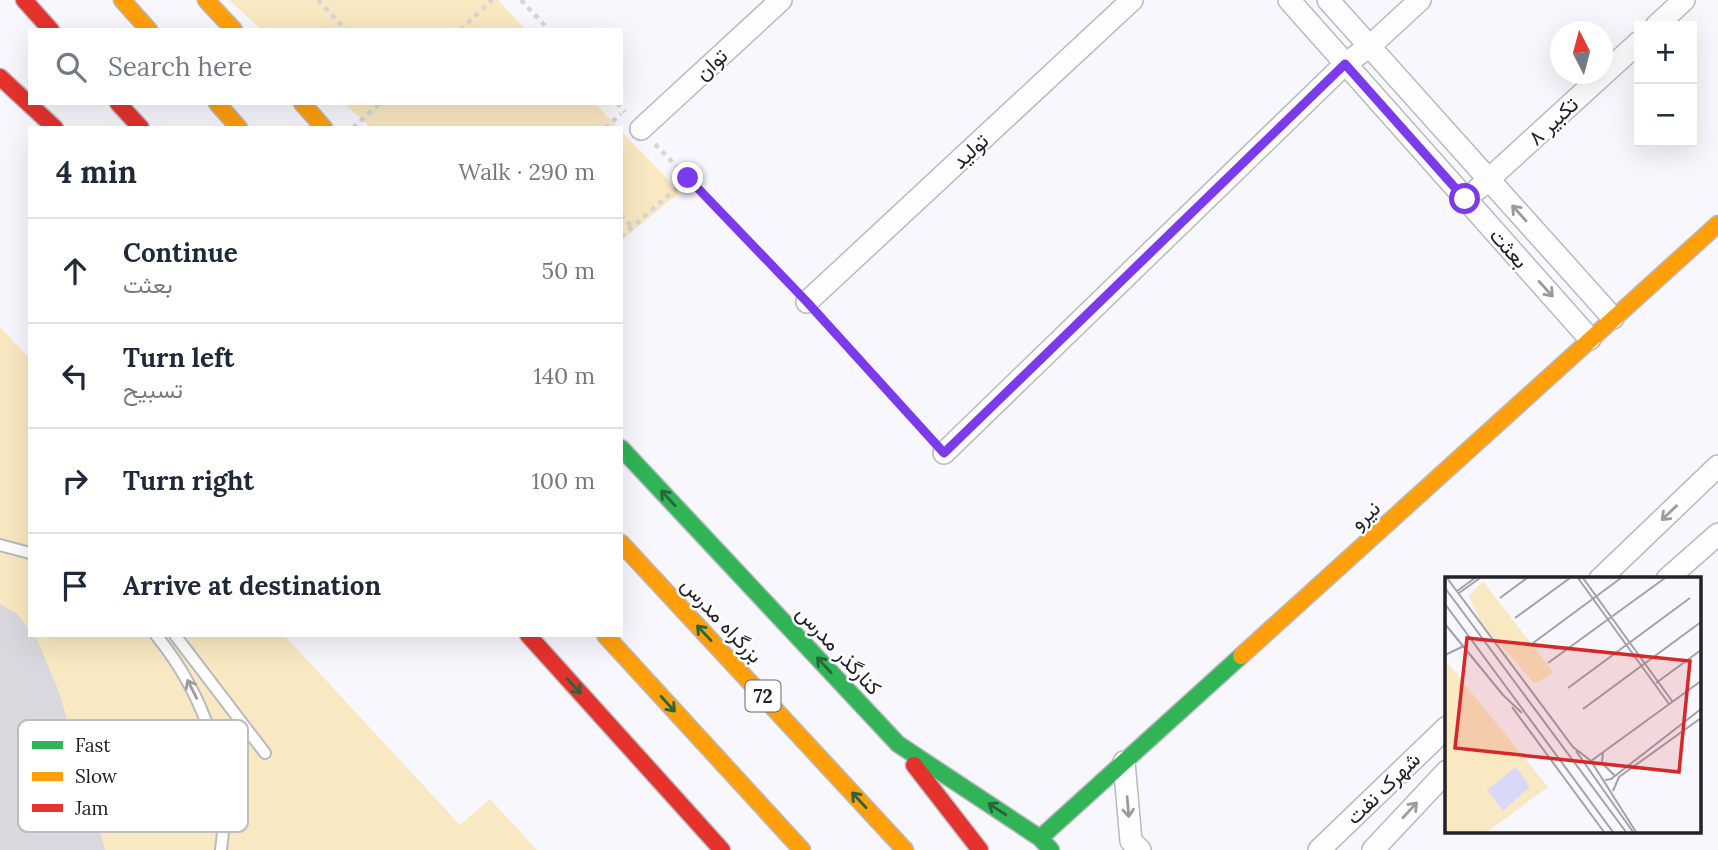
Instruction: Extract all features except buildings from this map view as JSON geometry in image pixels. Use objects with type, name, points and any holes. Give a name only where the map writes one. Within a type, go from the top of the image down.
[{"type":"main road","points":[[24,0],[49,28]]},
{"type":"main road","points":[[122,0],[147,28]]},
{"type":"main road","points":[[206,0],[232,28]]},
{"type":"main road","points":[[0,77],[28,103]]},
{"type":"main road","points":[[30,105],[53,126]]},
{"type":"main road","points":[[120,105],[139,126]]},
{"type":"main road","points":[[219,105],[237,126]]},
{"type":"main road","points":[[304,105],[322,126]]},
{"type":"main road","name":"نیرو","points":[[1046,844],[1124,762],[1718,224]]},
{"type":"main road","name":"کنارگذر مدرس","points":[[623,450],[898,744],[1046,844]]},
{"type":"main road","name":"بزرگراه مدرس","points":[[623,545],[905,850]]},
{"type":"main road","points":[[530,637],[722,850]]},
{"type":"main road","points":[[608,637],[802,850]]},
{"type":"main road","points":[[898,744],[980,850]]},
{"type":"street","name":"توان","points":[[641,128],[781,0]]},
{"type":"street","name":"تولید","points":[[807,302],[1132,0]]},
{"type":"street","name":"بعثت","points":[[1289,0],[1591,339]]},
{"type":"street","name":"بعثت","points":[[1328,0],[1613,318]]},
{"type":"street","points":[[944,453],[1345,64],[1370,46],[1420,0]]},
{"type":"street","points":[[1661,21],[1684,0]]},
{"type":"street","name":"تکبیر ۸","points":[[1465,199],[1490,180],[1634,47]]},
{"type":"street","points":[[1602,577],[1718,466]]},
{"type":"street","points":[[1669,577],[1718,534]]},
{"type":"street","name":"شهرک نفت","points":[[1319,850],[1445,729]]},
{"type":"street","points":[[1124,762],[1131,841],[1140,850]]},
{"type":"street","name":"شهرک نفت","points":[[1373,850],[1445,773]]},
{"type":"lane","points":[[0,545],[28,552]]},
{"type":"lane","points":[[158,637],[190,683],[206,720]]},
{"type":"lane","points":[[177,637],[240,720]]},
{"type":"lane","points":[[248,731],[265,753]]},
{"type":"lane","points":[[220,850],[221,832]]},
{"type":"path","points":[[318,0],[344,28]]},
{"type":"path","points":[[462,28],[492,0]]},
{"type":"path","points":[[521,0],[547,28]]},
{"type":"path","points":[[355,126],[378,105]]},
{"type":"path","points":[[619,105],[807,302],[944,453]]},
{"type":"path","points":[[607,126],[625,111]]},
{"type":"path","points":[[623,235],[688,178]]},
{"type":"path","points":[[623,216],[632,227]]},
{"type":"shaded area","points":[[229,0],[498,0],[524,28],[260,28]]},
{"type":"shaded area","points":[[346,105],[597,105],[616,126],[369,126]]},
{"type":"shaded area","points":[[623,133],[680,192],[623,239]]},
{"type":"shaded area","points":[[0,327],[28,357],[28,637],[286,637],[460,825],[490,799],[537,850],[0,850]]},
{"type":"traffic: fast","points":[[623,450],[898,744],[1040,838],[1051,850]]},
{"type":"traffic: fast","points":[[1040,838],[1241,656]]},
{"type":"traffic: slow","points":[[122,0],[147,28]]},
{"type":"traffic: slow","points":[[206,0],[232,28]]},
{"type":"traffic: slow","points":[[219,105],[237,126]]},
{"type":"traffic: slow","points":[[304,105],[322,126]]},
{"type":"traffic: slow","points":[[1241,656],[1718,224]]},
{"type":"traffic: slow","points":[[623,545],[905,850]]},
{"type":"traffic: slow","points":[[607,637],[802,850]]},
{"type":"traffic: jam","points":[[24,0],[49,28]]},
{"type":"traffic: jam","points":[[0,77],[28,103]]},
{"type":"traffic: jam","points":[[30,105],[53,126]]},
{"type":"traffic: jam","points":[[120,105],[139,126]]},
{"type":"traffic: jam","points":[[530,637],[722,850]]},
{"type":"traffic: jam","points":[[914,765],[980,850]]},
{"type":"route","points":[[688,178],[807,302],[944,453],[1345,64],[1465,199]]}]
